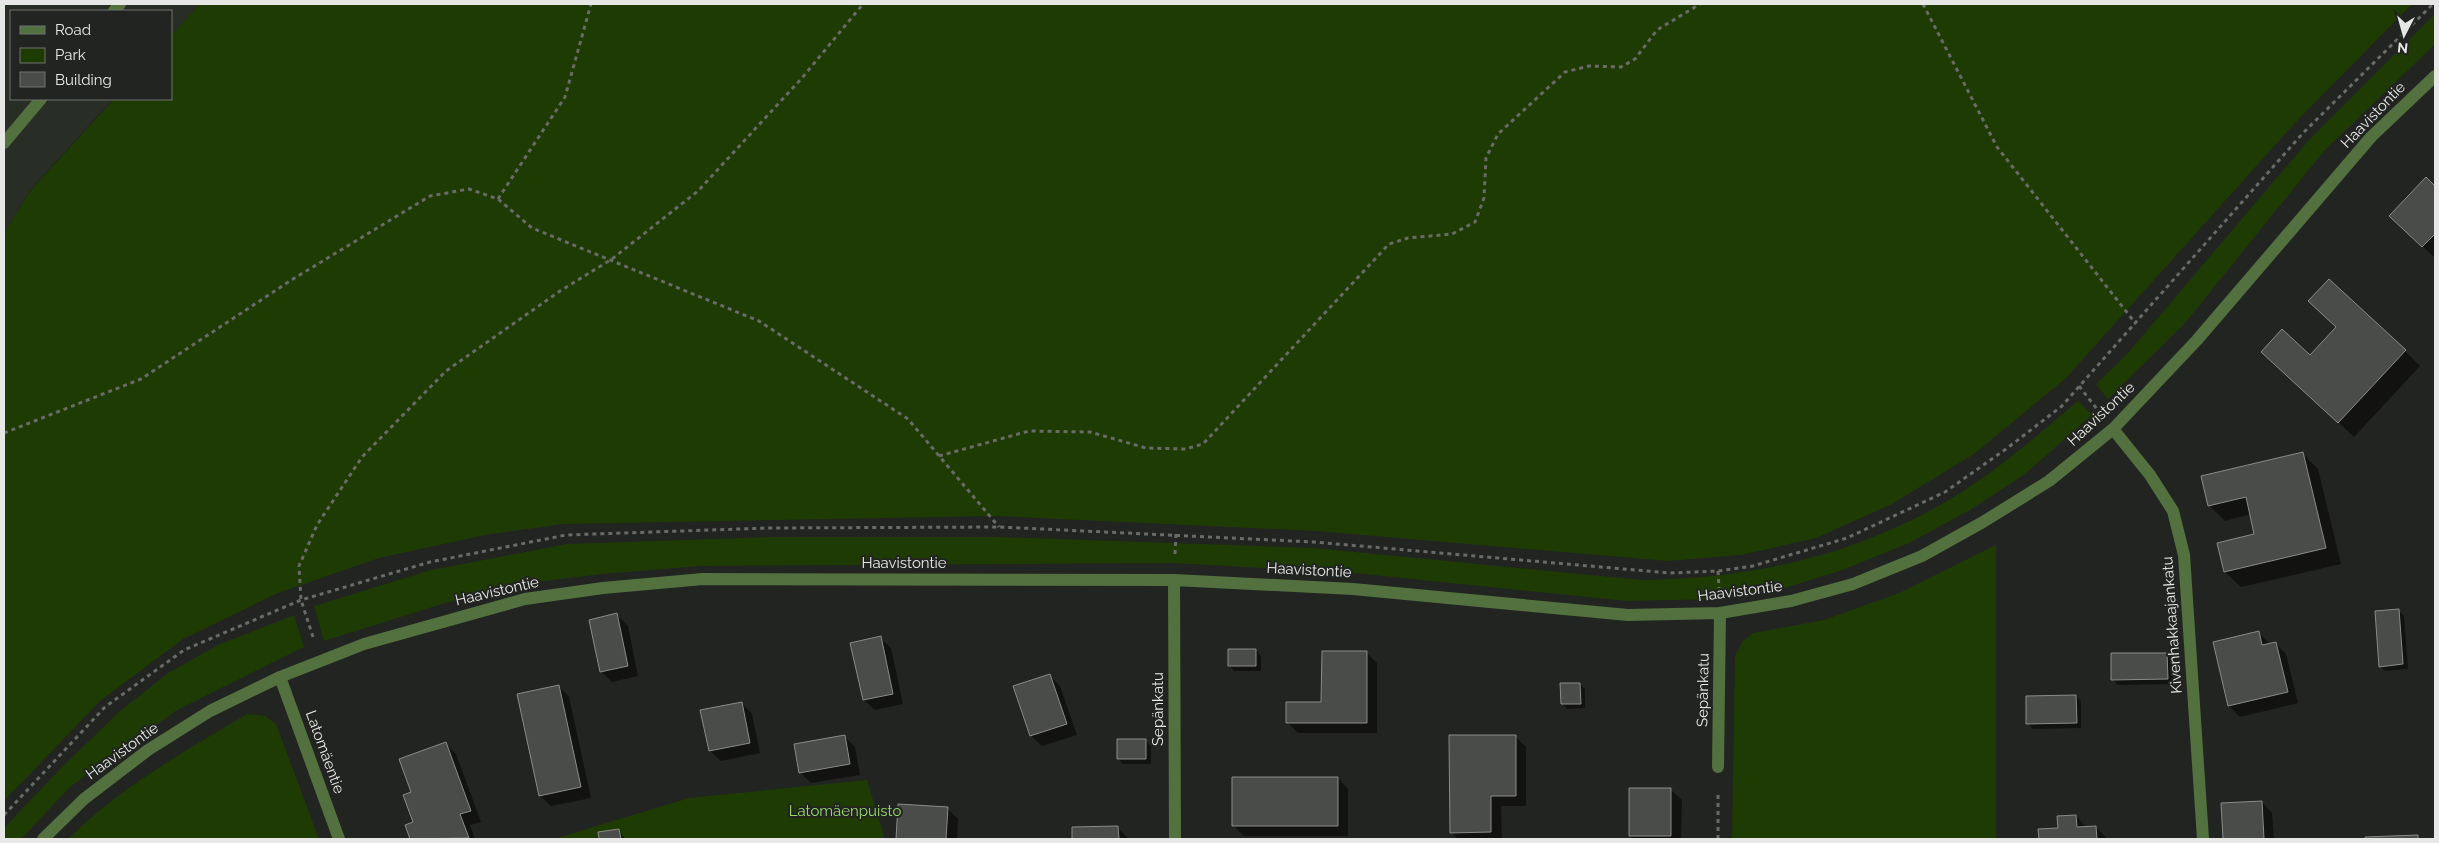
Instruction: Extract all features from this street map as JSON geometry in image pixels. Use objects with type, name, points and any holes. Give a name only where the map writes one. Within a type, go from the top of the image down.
[{"type":"street","name":"Haavistontie","points":[[43,839],[84,799],[148,750],[210,710],[280,677],[364,644],[516,601],[603,588],[703,579],[1174,580],[1353,588],[1628,615],[1720,614],[1791,601],[1853,584],[1922,556],[1983,522],[2049,481],[2113,429],[2197,340],[2371,137],[2435,76]]},
{"type":"street","points":[[4,143],[40,100]]},
{"type":"street","name":"Kivenhakkaajankatu","points":[[2113,429],[2150,474],[2173,511],[2184,555],[2203,839]]},
{"type":"street","name":"Sepänkatu","points":[[1174,580],[1175,839]]},
{"type":"street","name":"Sepänkatu","points":[[1718,767],[1720,614]]},
{"type":"street","name":"Latomäentie","points":[[280,677],[338,839]]},
{"type":"path","points":[[498,199],[565,97],[591,4]]},
{"type":"path","points":[[320,661],[301,600],[299,566],[317,525],[362,457],[446,371],[560,291],[612,259],[698,191],[802,78],[863,4]]},
{"type":"path","points":[[939,456],[1028,431],[1090,432],[1146,448],[1186,449],[1202,444],[1390,244],[1408,238],[1452,234],[1475,222],[1484,198],[1486,158],[1498,134],[1565,72],[1588,66],[1621,67],[1635,59],[1657,30],[1700,4]]},
{"type":"path","points":[[1923,4],[1997,147],[2136,324]]},
{"type":"path","points":[[4,815],[105,708],[184,650],[301,600],[430,562],[566,535],[768,528],[1000,527],[1314,542],[1670,572],[1718,571],[1752,566],[1847,538],[1945,492],[2062,406],[2302,134],[2433,4]]},
{"type":"path","points":[[4,433],[141,378],[293,279],[430,196],[469,190],[498,199],[532,228],[612,259],[759,321],[908,419],[1000,527]]},
{"type":"path","points":[[1718,767],[1718,839]]},
{"type":"shaded area","points":[[4,4],[200,4],[172,34],[172,10],[10,10],[10,100],[112,100],[30,190],[4,233]]},
{"type":"green space","points":[[200,4],[2412,4],[2294,124],[2065,379],[1974,454],[1892,504],[1816,538],[1741,555],[1668,561],[1316,531],[995,516],[563,524],[485,535],[379,558],[278,593],[183,639],[100,701],[4,801],[4,233],[30,191],[113,100],[172,100],[172,34]]},
{"type":"green space","points":[[2435,14],[2435,44],[2324,151],[2186,322],[2108,399],[2096,384],[2128,353],[2308,141]]},
{"type":"green space","points":[[2078,401],[2092,415],[2025,474],[1970,510],[1909,543],[1845,569],[1779,590],[1717,599],[1627,601],[1354,573],[1173,563],[700,566],[602,574],[520,584],[445,603],[324,641],[314,606],[431,570],[567,544],[769,537],[1000,537],[1314,548],[1642,580],[1683,579],[1723,575],[1763,569],[1841,549],[1879,535],[1916,518],[1952,498],[1985,476]]},
{"type":"green space","points":[[1996,545],[1996,839],[1732,839],[1735,656],[1743,641],[1753,633],[1824,620],[1899,593]]},
{"type":"green space","points":[[294,615],[304,647],[177,710],[70,787],[21,839],[4,839],[4,828],[61,768],[119,712],[168,673],[218,645]]},
{"type":"green space","points":[[247,714],[265,716],[276,724],[319,839],[68,839],[109,803],[153,771]]},
{"type":"green space","name":"Latomäenpuisto","points":[[867,780],[885,839],[554,839],[689,798]]},
{"type":"building","points":[[2426,177],[2435,186],[2435,234],[2422,247],[2389,216]]},
{"type":"building","points":[[2329,279],[2406,350],[2338,423],[2261,352],[2282,329],[2310,355],[2336,327],[2308,301]]},
{"type":"building","points":[[2303,452],[2326,548],[2224,572],[2217,543],[2254,534],[2246,497],[2208,506],[2201,476]]},
{"type":"building","points":[[2399,609],[2403,664],[2379,667],[2375,611]]},
{"type":"building","points":[[617,613],[628,666],[600,672],[589,620]]},
{"type":"building","points":[[2259,631],[2262,645],[2276,642],[2288,692],[2228,706],[2213,642]]},
{"type":"building","points":[[881,636],[893,694],[863,700],[850,643]]},
{"type":"building","points":[[1228,649],[1256,649],[1256,666],[1228,666]]},
{"type":"building","points":[[1322,651],[1367,651],[1367,723],[1286,723],[1286,702],[1321,702]]},
{"type":"building","points":[[2111,653],[2167,653],[2168,679],[2111,680]]},
{"type":"building","points":[[1050,674],[1067,724],[1030,736],[1013,686]]},
{"type":"building","points":[[1560,683],[1580,683],[1581,704],[1561,704]]},
{"type":"building","points":[[559,685],[581,787],[539,796],[517,694]]},
{"type":"building","points":[[2076,695],[2077,723],[2026,724],[2026,696]]},
{"type":"building","points":[[742,702],[750,743],[709,751],[700,710]]},
{"type":"building","points":[[845,735],[850,764],[799,773],[794,744]]},
{"type":"building","points":[[1449,735],[1516,735],[1516,796],[1491,796],[1491,832],[1450,833]]},
{"type":"building","points":[[1117,739],[1146,739],[1146,759],[1117,759]]},
{"type":"building","points":[[446,742],[471,811],[460,814],[469,838],[410,839],[405,825],[413,822],[403,795],[411,792],[399,759]]},
{"type":"building","points":[[1232,777],[1338,777],[1338,826],[1232,826]]},
{"type":"building","points":[[1629,788],[1671,788],[1671,836],[1629,836]]},
{"type":"building","points":[[2262,801],[2264,839],[2223,839],[2221,803]]},
{"type":"building","points":[[898,804],[948,807],[946,839],[896,839]]},
{"type":"building","points":[[2076,815],[2077,827],[2096,826],[2097,839],[2039,839],[2038,829],[2058,828],[2057,816]]},
{"type":"building","points":[[1118,826],[1119,839],[1072,839],[1072,827]]},
{"type":"building","points":[[619,829],[621,839],[599,839],[598,832]]},
{"type":"building","points":[[2418,835],[2418,839],[2365,839],[2365,837]]}]
